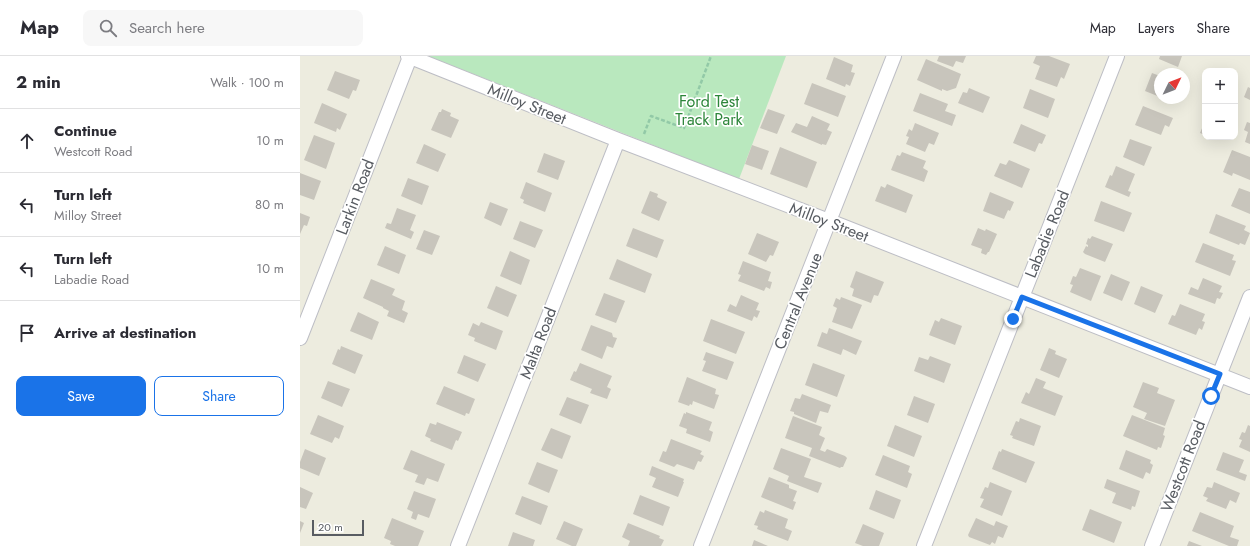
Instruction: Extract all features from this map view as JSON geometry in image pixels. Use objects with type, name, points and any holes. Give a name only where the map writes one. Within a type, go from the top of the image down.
[{"type":"street","name":"Milloy Street","points":[[409,56],[618,140],[1250,387]]},
{"type":"street","name":"Larkin Road","points":[[300,338],[409,56]]},
{"type":"street","name":"Central Avenue","points":[[701,546],[894,56]]},
{"type":"street","name":"Labadie Road","points":[[924,546],[1117,56]]},
{"type":"street","name":"Malta Road","points":[[458,546],[618,140]]},
{"type":"street","name":"Westcott Road","points":[[1152,546],[1250,297]]},
{"type":"path","points":[[643,137],[651,116],[684,128],[711,56]]},
{"type":"green space","name":"Ford Test Track Park","points":[[428,56],[786,56],[739,179]]},
{"type":"building","points":[[939,56],[966,56],[963,63],[956,61],[953,67],[937,61]]},
{"type":"building","points":[[1036,56],[1049,56],[1070,64],[1064,79],[1061,77],[1057,87],[1035,79],[1040,66],[1033,63]]},
{"type":"building","points":[[1160,56],[1182,56],[1178,67],[1159,59]]},
{"type":"building","points":[[834,57],[853,65],[851,72],[855,73],[850,86],[846,84],[845,87],[826,79]]},
{"type":"building","points":[[926,59],[961,74],[956,88],[947,91],[942,89],[942,91],[917,80]]},
{"type":"building","points":[[335,71],[360,80],[356,91],[353,90],[349,99],[327,90]]},
{"type":"building","points":[[1152,73],[1154,74],[1154,95],[1145,91]]},
{"type":"building","points":[[812,83],[846,96],[838,117],[804,104]]},
{"type":"building","points":[[1248,87],[1250,88],[1250,100],[1244,97]]},
{"type":"building","points":[[969,88],[990,97],[983,113],[958,103],[963,92],[967,93]]},
{"type":"building","points":[[1030,89],[1055,99],[1048,118],[1023,108]]},
{"type":"building","points":[[920,93],[948,104],[945,111],[956,115],[952,126],[913,111]]},
{"type":"building","points":[[322,103],[347,114],[340,130],[337,128],[336,132],[314,123]]},
{"type":"building","points":[[1143,106],[1173,118],[1169,127],[1165,125],[1161,135],[1135,125]]},
{"type":"building","points":[[442,109],[451,113],[450,116],[459,120],[451,138],[431,130],[439,112],[441,112]]},
{"type":"building","points":[[768,109],[785,115],[777,134],[760,128]]},
{"type":"building","points":[[812,116],[830,124],[827,130],[832,132],[826,145],[822,145],[791,132],[796,123],[807,127]]},
{"type":"building","points":[[1247,122],[1250,123],[1250,144],[1245,142],[1248,132],[1244,130]]},
{"type":"building","points":[[915,123],[939,133],[934,145],[929,143],[925,152],[906,144],[909,137],[906,136],[909,129],[912,131]]},
{"type":"building","points":[[1021,124],[1046,135],[1042,144],[1039,143],[1035,152],[1013,143]]},
{"type":"building","points":[[314,135],[335,143],[326,169],[304,160]]},
{"type":"building","points":[[1130,139],[1152,147],[1144,166],[1123,157]]},
{"type":"building","points":[[424,144],[446,154],[438,172],[416,163]]},
{"type":"building","points":[[752,145],[769,151],[762,170],[745,164]]},
{"type":"building","points":[[780,147],[817,162],[807,188],[770,174]]},
{"type":"building","points":[[1232,150],[1250,157],[1250,180],[1233,173],[1232,176],[1223,172]]},
{"type":"building","points":[[902,152],[926,161],[923,168],[928,171],[924,182],[891,170],[897,155],[900,156]]},
{"type":"building","points":[[544,153],[565,161],[558,180],[537,172]]},
{"type":"building","points":[[1009,160],[1030,169],[1022,188],[994,176],[1000,163],[1006,165]]},
{"type":"building","points":[[1116,166],[1135,174],[1128,191],[1131,192],[1129,197],[1105,187]]},
{"type":"building","points":[[300,173],[321,181],[314,200],[300,195]]},
{"type":"building","points":[[408,178],[429,186],[422,205],[401,196]]},
{"type":"building","points":[[526,182],[552,193],[545,212],[523,203],[524,200],[520,198]]},
{"type":"building","points":[[887,184],[913,195],[906,213],[875,201],[881,186],[885,188]]},
{"type":"building","points":[[1239,188],[1250,192],[1250,214],[1231,206]]},
{"type":"building","points":[[650,191],[658,194],[657,197],[667,202],[659,221],[641,213]]},
{"type":"building","points":[[990,192],[1014,202],[1004,219],[983,211]]},
{"type":"building","points":[[1101,201],[1132,213],[1124,232],[1094,221]]},
{"type":"building","points":[[490,202],[508,209],[501,226],[484,218]]},
{"type":"building","points":[[397,208],[416,215],[410,230],[414,232],[411,239],[385,228],[387,223],[391,224]]},
{"type":"building","points":[[300,213],[310,217],[307,226],[304,225],[300,234]]},
{"type":"building","points":[[1216,214],[1246,226],[1244,230],[1250,233],[1245,245],[1240,243],[1239,245],[1209,233]]},
{"type":"building","points":[[520,221],[543,230],[535,248],[513,239]]},
{"type":"building","points":[[633,228],[664,240],[657,258],[626,246]]},
{"type":"building","points":[[978,228],[985,231],[986,229],[997,234],[989,252],[986,255],[981,253],[982,249],[971,245]]},
{"type":"building","points":[[424,230],[440,236],[432,255],[416,249]]},
{"type":"building","points":[[757,233],[779,242],[773,256],[770,255],[766,262],[748,254]]},
{"type":"building","points":[[1092,236],[1113,244],[1105,262],[1083,252],[1086,246],[1088,247],[1086,244],[1088,238],[1090,239]]},
{"type":"building","points":[[1203,243],[1234,255],[1232,260],[1236,261],[1230,276],[1195,262]]},
{"type":"building","points":[[385,246],[406,255],[399,274],[377,265]]},
{"type":"building","points":[[510,251],[530,260],[521,285],[500,276]]},
{"type":"building","points":[[617,259],[652,274],[645,293],[609,279]]},
{"type":"building","points":[[743,261],[771,272],[768,281],[772,282],[770,289],[766,287],[764,291],[738,281],[741,275],[738,274]]},
{"type":"building","points":[[1080,268],[1101,276],[1091,301],[1070,292],[1073,285],[1070,284],[1073,276],[1076,277]]},
{"type":"building","points":[[856,271],[884,282],[878,296],[874,295],[871,303],[852,296],[854,289],[850,287]]},
{"type":"building","points":[[1111,274],[1130,282],[1122,301],[1103,293]]},
{"type":"building","points":[[1203,278],[1222,286],[1219,292],[1223,293],[1220,299],[1217,298],[1215,304],[1188,294],[1191,287],[1198,290]]},
{"type":"building","points":[[371,279],[395,289],[392,295],[405,301],[402,310],[408,313],[404,323],[387,316],[389,311],[363,298]]},
{"type":"building","points":[[496,286],[517,295],[508,317],[487,308]]},
{"type":"building","points":[[1141,286],[1163,295],[1155,313],[1134,304]]},
{"type":"building","points":[[604,293],[625,301],[616,323],[595,315]]},
{"type":"building","points":[[741,295],[759,303],[756,310],[760,311],[757,318],[754,316],[752,321],[727,311],[730,304],[736,307]]},
{"type":"building","points":[[841,297],[862,305],[852,329],[832,322],[837,308],[833,306],[836,298],[840,300]]},
{"type":"building","points":[[1180,304],[1205,314],[1202,321],[1205,322],[1202,330],[1199,328],[1196,335],[1168,324],[1172,315],[1175,316]]},
{"type":"building","points":[[358,312],[379,322],[372,340],[350,331]]},
{"type":"building","points":[[941,318],[962,326],[955,345],[929,335],[935,320],[939,322]]},
{"type":"building","points":[[711,319],[745,332],[736,354],[703,341]]},
{"type":"building","points":[[481,322],[503,331],[496,350],[474,341],[475,338],[468,335],[473,323],[479,326]]},
{"type":"building","points":[[591,325],[612,333],[613,337],[617,338],[613,348],[607,346],[602,359],[581,350]]},
{"type":"building","points":[[829,328],[862,341],[856,355],[843,349],[841,355],[817,346],[822,332],[827,334]]},
{"type":"building","points":[[341,346],[363,355],[355,374],[332,364],[338,349],[340,350]]},
{"type":"building","points":[[1049,348],[1056,351],[1055,354],[1067,359],[1059,378],[1040,370]]},
{"type":"building","points":[[706,352],[734,362],[727,380],[702,371],[706,361],[703,360]]},
{"type":"building","points":[[464,355],[486,364],[478,382],[457,373]]},
{"type":"building","points":[[930,356],[951,364],[944,383],[914,371],[919,357],[928,360]]},
{"type":"building","points":[[580,363],[612,376],[607,387],[611,389],[607,399],[590,393],[592,389],[570,380]]},
{"type":"building","points":[[813,363],[845,375],[837,397],[805,385]]},
{"type":"building","points":[[687,377],[716,389],[715,394],[719,395],[714,409],[693,401],[692,405],[690,404],[689,406],[678,402]]},
{"type":"building","points":[[1036,378],[1046,382],[1043,388],[1063,396],[1055,416],[1021,403],[1026,392],[1029,394]]},
{"type":"building","points":[[328,381],[350,389],[342,407],[321,398]]},
{"type":"building","points":[[1143,382],[1159,388],[1157,393],[1175,400],[1165,426],[1144,419],[1147,413],[1133,407]]},
{"type":"building","points":[[444,386],[475,399],[469,414],[466,413],[465,416],[436,404]]},
{"type":"building","points":[[802,394],[831,405],[828,413],[820,411],[816,423],[790,411],[795,398],[800,399]]},
{"type":"building","points":[[914,396],[935,404],[928,423],[907,415]]},
{"type":"building","points":[[567,397],[589,405],[581,424],[559,415]]},
{"type":"building","points":[[686,412],[712,422],[709,430],[713,432],[710,442],[686,433],[687,429],[679,426],[684,413],[686,414]]},
{"type":"building","points":[[318,415],[344,426],[339,439],[335,437],[332,443],[310,434]]},
{"type":"building","points":[[1132,415],[1165,428],[1163,435],[1165,436],[1161,448],[1158,447],[1157,450],[1123,436]]},
{"type":"building","points":[[793,416],[822,427],[819,435],[825,438],[820,450],[825,452],[827,449],[845,456],[847,458],[843,467],[840,468],[809,456],[812,448],[785,438]]},
{"type":"building","points":[[1020,418],[1041,426],[1034,446],[1012,438],[1013,436],[1010,435],[1016,421],[1019,422]]},
{"type":"building","points":[[437,422],[462,432],[458,441],[456,440],[452,450],[430,441],[431,439],[425,436],[430,423],[436,425]]},
{"type":"building","points":[[895,425],[922,436],[914,457],[887,446]]},
{"type":"building","points":[[1248,425],[1250,426],[1250,452],[1239,447],[1242,440],[1239,439],[1242,432],[1245,433]]},
{"type":"building","points":[[551,428],[571,436],[562,459],[541,450]]},
{"type":"building","points":[[671,439],[702,451],[700,454],[704,456],[701,462],[698,461],[694,470],[677,464],[674,467],[659,461],[663,451],[666,452]]},
{"type":"building","points":[[781,448],[811,459],[804,477],[822,483],[818,493],[787,481],[789,476],[773,469]]},
{"type":"building","points":[[305,449],[326,458],[319,476],[300,468],[300,462]]},
{"type":"building","points":[[1002,449],[1035,462],[1026,483],[992,469],[999,451],[1001,452]]},
{"type":"building","points":[[411,450],[445,464],[438,482],[427,478],[424,485],[415,482],[418,475],[403,469]]},
{"type":"building","points":[[1126,450],[1151,460],[1150,463],[1153,465],[1150,474],[1146,472],[1143,479],[1119,469]]},
{"type":"building","points":[[1223,452],[1244,460],[1239,472],[1247,475],[1245,481],[1216,470]]},
{"type":"building","points":[[883,455],[910,466],[908,472],[912,474],[907,488],[875,475]]},
{"type":"building","points":[[537,462],[558,470],[549,493],[528,484]]},
{"type":"building","points":[[652,466],[684,479],[678,497],[652,487],[656,478],[649,475]]},
{"type":"building","points":[[769,477],[789,485],[789,488],[797,491],[793,501],[796,502],[793,510],[761,497]]},
{"type":"building","points":[[1107,479],[1140,491],[1135,507],[1132,506],[1131,510],[1112,503],[1116,493],[1104,488]]},
{"type":"building","points":[[990,482],[1012,491],[1002,516],[980,507],[984,499],[980,498],[985,487],[988,488]]},
{"type":"building","points":[[1214,482],[1240,493],[1236,503],[1230,500],[1226,509],[1206,501],[1208,498],[1203,496],[1207,487],[1212,488]]},
{"type":"building","points":[[300,487],[313,493],[306,509],[300,507]]},
{"type":"building","points":[[876,490],[901,500],[894,519],[869,509]]},
{"type":"building","points":[[414,491],[436,499],[429,518],[418,514],[416,520],[411,518],[413,512],[407,509]]},
{"type":"building","points":[[640,495],[670,507],[663,526],[633,514]]},
{"type":"building","points":[[522,496],[548,506],[541,525],[515,514]]},
{"type":"building","points":[[1090,509],[1122,522],[1114,543],[1082,530]]},
{"type":"building","points":[[765,510],[788,519],[785,528],[792,531],[788,541],[757,529],[758,526],[754,525],[760,511],[764,513]]},
{"type":"building","points":[[1200,512],[1234,526],[1230,537],[1239,540],[1237,546],[1229,546],[1192,531]]},
{"type":"building","points":[[392,518],[424,531],[418,546],[395,546],[390,544],[391,541],[384,538]]},
{"type":"building","points":[[976,518],[994,526],[996,521],[1008,526],[1003,538],[998,536],[995,544],[992,542],[990,545],[969,537],[968,535]]},
{"type":"building","points":[[300,521],[304,523],[300,533]]},
{"type":"building","points":[[564,521],[583,529],[576,546],[572,546],[556,539]]},
{"type":"building","points":[[628,523],[660,536],[659,538],[664,540],[661,546],[628,546],[630,541],[622,537]]},
{"type":"building","points":[[863,524],[884,533],[879,546],[863,546],[855,543]]},
{"type":"building","points":[[513,532],[535,540],[533,546],[508,546]]},
{"type":"building","points":[[754,540],[768,546],[752,546]]},
{"type":"building","points":[[1189,541],[1202,546],[1187,546]]},
{"type":"route","points":[[1013,319],[1022,297],[1220,374],[1211,396]]}]
